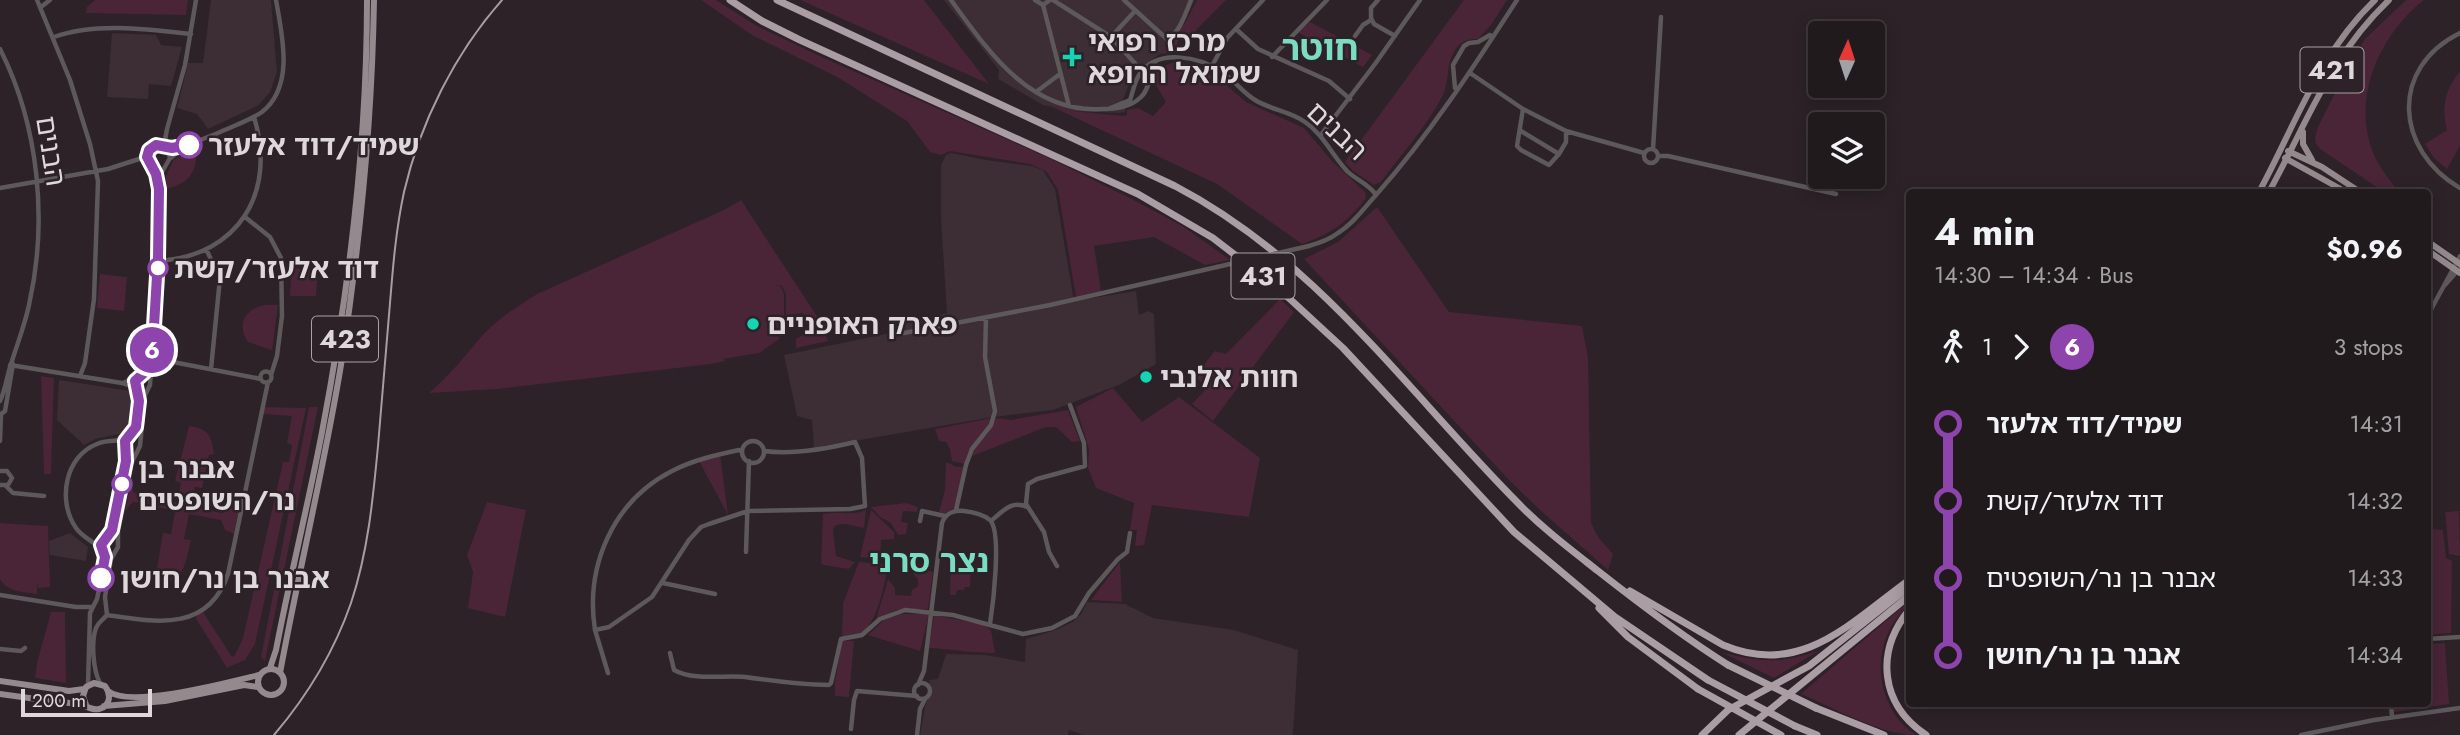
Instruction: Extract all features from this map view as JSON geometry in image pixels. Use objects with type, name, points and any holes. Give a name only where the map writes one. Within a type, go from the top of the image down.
[{"type":"highway","name":"431","points":[[730,0],[762,21],[800,40],[1138,194],[1213,238],[1259,273],[1330,336],[1502,520],[1585,592],[1636,632],[1707,680],[1817,735]]},
{"type":"highway","name":"431","points":[[777,0],[1166,181],[1229,216],[1280,255],[1337,308],[1518,504],[1591,566],[1699,647],[1728,665],[1815,708],[1884,735]]},
{"type":"highway","points":[[1591,566],[1723,645],[1738,652],[1765,656],[1790,654],[1821,643],[1906,582]]},
{"type":"highway","points":[[1702,735],[1728,710],[1809,666],[1906,589]]},
{"type":"highway","points":[[1585,592],[1619,629],[1698,689],[1781,735]]},
{"type":"highway","points":[[1739,735],[1906,598]]},
{"type":"highway","points":[[1906,614],[1890,644],[1888,677],[1895,704],[1912,725],[1926,735]]},
{"type":"main road","name":"423","points":[[270,668],[318,449],[346,286],[362,119],[367,0]]},
{"type":"main road","name":"423","points":[[280,673],[332,413],[354,276],[369,119],[374,0]]},
{"type":"main road","name":"421","points":[[2260,189],[2334,48],[2361,13],[2375,0]]},
{"type":"main road","name":"421","points":[[2271,189],[2342,53],[2368,20],[2389,0]]},
{"type":"main road","points":[[2304,126],[2302,138],[2305,150],[2312,159],[2355,189]]},
{"type":"main road","points":[[2280,150],[2291,151],[2322,167]]},
{"type":"main road","points":[[2280,150],[2286,160],[2341,189]]},
{"type":"main road","points":[[2278,176],[2287,168],[2305,169]]},
{"type":"main road","points":[[2431,244],[2458,266]]},
{"type":"main road","points":[[2431,252],[2458,266]]},
{"type":"main road","points":[[0,681],[56,690],[100,684],[123,698],[156,696],[259,675],[270,668],[280,673],[284,683],[276,694],[266,695],[258,687],[244,685],[165,701],[95,709],[86,705],[0,695]]},
{"type":"main road","points":[[258,687],[259,675]]},
{"type":"main road","points":[[86,687],[83,699],[86,705]]},
{"type":"main road","points":[[104,706],[109,699],[108,691]]},
{"type":"street","points":[[37,0],[70,80],[97,172],[99,200],[96,265],[85,363],[80,376]]},
{"type":"street","points":[[41,7],[50,0]]},
{"type":"street","points":[[170,158],[165,147],[167,129],[191,34],[196,0]]},
{"type":"street","points":[[107,615],[104,607],[109,569],[118,547],[130,474],[137,450],[141,446],[152,359],[160,176],[170,158],[189,145],[254,117],[271,102],[281,82],[282,45],[277,0]]},
{"type":"street","points":[[951,0],[1003,67],[1035,93],[1069,106],[1108,109],[1143,96],[1154,63]]},
{"type":"street","points":[[1035,0],[1043,5],[1069,106]]},
{"type":"street","points":[[1043,5],[1052,0],[1063,2],[1111,37],[1142,71],[1133,89],[1132,98],[1123,105]]},
{"type":"street","points":[[1124,0],[1168,40],[1184,19],[1191,0]]},
{"type":"street","points":[[1212,66],[1236,29],[1263,0]]},
{"type":"street","points":[[1272,57],[1327,0]]},
{"type":"street","points":[[1378,0],[1370,11],[1371,20],[1395,36]]},
{"type":"street","points":[[1320,136],[1350,99],[1420,0]]},
{"type":"street","points":[[904,333],[1217,267],[1309,246],[1332,237],[1346,228],[1400,170],[1517,0]]},
{"type":"street","points":[[1111,37],[1135,11]]},
{"type":"street","points":[[1658,156],[1653,149],[1661,17]]},
{"type":"street","points":[[1355,36],[1363,25],[1371,20]]},
{"type":"street","points":[[1236,29],[1258,49],[1329,82],[1350,99]]},
{"type":"street","points":[[54,37],[78,30],[154,30],[191,34]]},
{"type":"street","points":[[1454,95],[1453,65],[1460,53],[1466,44],[1475,43],[1493,33]]},
{"type":"street","points":[[2460,33],[2442,43],[2425,61],[2414,82],[2409,103],[2411,130],[2415,142],[2430,165],[2460,188]]},
{"type":"street","points":[[1475,43],[1481,52]]},
{"type":"street","name":"הבנים","points":[[0,49],[24,110],[36,182],[38,220],[29,305],[2,403],[5,411],[1,415]]},
{"type":"street","name":"הבנים","points":[[1142,71],[1154,63],[1174,57],[1212,66],[1255,100],[1305,122],[1348,171],[1376,195]]},
{"type":"street","points":[[1455,73],[1467,74],[1523,109],[1566,131],[1644,152],[1653,149]]},
{"type":"street","points":[[1035,93],[1060,74]]},
{"type":"street","points":[[1523,109],[1517,146],[1549,165],[1566,142],[1566,131]]},
{"type":"street","points":[[158,261],[189,256],[206,249],[224,238],[245,217],[256,194],[262,164],[261,143],[254,117]]},
{"type":"street","points":[[0,188],[97,172],[130,163],[156,145],[167,129]]},
{"type":"street","points":[[1521,131],[1559,154]]},
{"type":"street","points":[[156,145],[189,145]]},
{"type":"street","points":[[1644,152],[1644,159],[1650,164],[1656,161],[1658,156]]},
{"type":"street","points":[[147,153],[157,176],[159,189]]},
{"type":"street","points":[[1658,156],[1836,194]]},
{"type":"street","points":[[130,163],[161,169],[167,165]]},
{"type":"street","points":[[245,217],[270,237],[281,258],[283,309],[277,356],[263,380]]},
{"type":"street","points":[[206,249],[220,278],[211,369]]},
{"type":"street","points":[[2431,310],[2458,266]]},
{"type":"street","points":[[956,510],[972,449],[994,416],[994,398],[985,347],[986,317]]},
{"type":"street","points":[[152,359],[263,380]]},
{"type":"street","points":[[86,687],[91,616],[103,551],[102,543],[112,530],[126,461],[127,438],[136,427],[138,378],[152,359]]},
{"type":"street","points":[[85,363],[89,378]]},
{"type":"street","points":[[12,365],[117,382],[142,391],[148,388]]},
{"type":"street","points":[[263,380],[269,373]]},
{"type":"street","points":[[117,382],[138,378],[147,378],[149,381]]},
{"type":"street","points":[[100,684],[96,671],[95,631],[107,615],[149,621],[173,621],[202,610],[219,593],[228,574],[265,391],[263,380]]},
{"type":"street","points":[[1057,566],[1049,552],[1044,532],[1028,507],[1026,494],[1031,482],[1085,466],[1084,443],[1070,405]]},
{"type":"street","points":[[0,441],[1,415]]},
{"type":"street","points":[[114,553],[103,551],[80,533],[73,523],[66,499],[67,480],[74,463],[85,451],[99,443],[136,436],[140,440]]},
{"type":"street","points":[[596,630],[609,627],[643,604],[663,583],[689,540],[701,527],[748,511],[850,509],[864,506],[862,458],[855,442],[826,449],[777,453],[764,451],[758,442],[751,441],[744,445],[742,452],[749,461],[760,460],[764,451]]},
{"type":"street","points":[[125,447],[132,452],[137,450]]},
{"type":"street","points":[[608,673],[592,609],[594,580],[608,537],[624,509],[652,483],[670,471],[706,457],[739,450],[742,452]]},
{"type":"street","points":[[746,552],[749,461]]},
{"type":"street","points":[[0,471],[7,471],[12,476],[10,483],[3,485]]},
{"type":"street","points":[[3,485],[13,493],[44,496]]},
{"type":"street","points":[[991,521],[1010,505],[1028,507]]},
{"type":"street","points":[[918,735],[920,709],[916,687],[923,671],[942,523],[945,516],[956,510],[976,513],[991,521],[995,550],[990,624]]},
{"type":"street","points":[[920,521],[922,511],[945,516]]},
{"type":"street","points":[[670,653],[674,670],[691,676],[726,676],[829,685],[841,639],[862,635],[880,620],[896,612],[931,612],[1028,634],[1052,628],[1072,620],[1089,593],[1118,559],[1128,552],[1130,533]]},
{"type":"street","points":[[107,538],[113,538],[117,542]]},
{"type":"street","points":[[663,583],[715,594]]},
{"type":"street","points":[[0,593],[76,607],[104,607]]},
{"type":"street","points":[[76,607],[100,621]]},
{"type":"street","points":[[2431,639],[2460,637]]},
{"type":"street","points":[[0,649],[21,651],[25,648]]},
{"type":"street","points":[[920,709],[929,693],[923,671]]},
{"type":"street","points":[[904,694],[916,687],[927,686]]},
{"type":"street","points":[[851,729],[857,691],[926,697]]},
{"type":"street","points":[[2391,707],[2392,717]]},
{"type":"street","points":[[2301,735],[2392,717],[2460,708]]},
{"type":"shaded area","points":[[95,0],[188,0],[186,15],[86,13],[87,7]]},
{"type":"shaded area","points":[[211,0],[271,0],[277,72],[270,92],[259,105],[208,129],[197,114],[177,108],[188,63],[203,63]]},
{"type":"shaded area","points":[[701,0],[716,0],[757,26],[822,57],[1051,159],[1184,227],[1230,260],[1205,265],[1154,237],[1094,246],[1101,291],[1076,297],[1058,190],[1046,171],[1030,164],[950,151],[941,155],[930,152],[907,121],[839,78],[752,35]]},
{"type":"shaded area","points":[[800,0],[924,0],[989,84]]},
{"type":"shaded area","name":"מרכז רפואי שמואל הרופא","points":[[944,0],[1195,0],[1170,47],[1134,72],[1122,102],[1126,111],[1120,113],[1073,111],[1043,105],[998,79],[999,70]]},
{"type":"shaded area","points":[[1197,0],[1226,0],[1196,30],[1190,41],[1179,38],[1175,52],[1160,54],[1185,23]]},
{"type":"shaded area","points":[[1464,0],[1507,0],[1478,39],[1467,40],[1458,46],[1451,59],[1445,90],[1436,108],[1381,182],[1374,185],[1345,162]]},
{"type":"shaded area","points":[[2406,0],[2424,0],[2393,32],[2381,52],[2367,95],[2369,139],[2377,161],[2397,189],[2380,189],[2316,144],[2318,127],[2365,39]]},
{"type":"shaded area","points":[[1310,22],[1372,55],[1363,67],[1297,32]]},
{"type":"shaded area","points":[[112,33],[156,35],[161,45],[182,47],[171,86],[149,84],[148,99],[107,97]]},
{"type":"shaded area","points":[[1177,62],[1201,68],[1246,102],[1304,128],[1332,161],[1365,192],[1366,198],[1338,227],[1302,244],[1217,184],[1046,104],[1074,111],[1123,116],[1127,115],[1127,110],[1138,108],[1153,116],[1166,102],[1153,80],[1154,76],[1162,67]]},
{"type":"shaded area","points":[[2460,72],[2460,146],[2447,169],[2434,158],[2425,144],[2447,130],[2444,114],[2446,99]]},
{"type":"shaded area","points":[[195,149],[195,164],[190,176],[180,184],[166,189],[166,176],[174,159]]},
{"type":"shaded area","points":[[951,153],[1043,170],[1055,189],[1074,301],[1136,291],[1139,315],[1148,311],[1154,314],[1156,364],[1121,384],[1053,410],[993,417],[814,448],[812,420],[797,416],[784,355],[900,331],[900,325],[947,313],[941,219],[941,165],[946,155]]},
{"type":"shaded area","points":[[741,200],[822,324],[828,341],[796,348],[796,339],[810,326],[811,319],[802,313],[786,316],[786,294],[782,286],[775,285],[781,287],[784,294],[784,317],[779,339],[759,353],[723,359],[725,361],[711,364],[498,389],[429,393],[493,325],[537,294]]},
{"type":"shaded area","points":[[1377,207],[1449,312],[1582,326],[1588,357],[1591,523],[1598,537],[1613,554],[1608,570],[1508,479],[1304,259],[1338,242]]},
{"type":"shaded area","points":[[289,268],[318,270],[316,296],[290,296]]},
{"type":"shaded area","points":[[100,274],[127,277],[124,311],[97,308]]},
{"type":"shaded area","points":[[1280,299],[1294,312],[1213,421],[1192,404],[1208,387],[1194,377],[1215,351],[1226,354]]},
{"type":"shaded area","points":[[265,305],[278,305],[272,350],[248,342],[243,329],[244,318],[252,310]]},
{"type":"shaded area","points":[[41,376],[54,378],[51,474],[44,474]]},
{"type":"shaded area","points":[[59,380],[131,391],[135,400],[129,426],[119,434],[95,439],[84,445],[57,420]]},
{"type":"shaded area","points":[[1113,388],[1142,422],[1179,397],[1260,458],[1249,517],[1152,505],[1144,545],[1135,546],[1137,530],[1130,530],[1134,503],[1096,488],[1088,468],[1089,449],[1076,407]]},
{"type":"shaded area","points":[[264,407],[306,408],[255,644],[245,660],[227,668],[195,617],[203,612],[232,657],[235,655],[243,638],[283,462],[289,462],[292,445],[287,443],[292,416],[263,414]]},
{"type":"shaded area","points":[[309,407],[318,407],[265,661],[261,657]]},
{"type":"shaded area","points":[[1068,410],[1080,441],[1072,442],[1056,427],[1046,427],[972,456],[976,447],[965,464],[952,461],[950,449],[946,442],[939,441],[935,429],[992,418],[989,427],[996,418],[1011,420]]},
{"type":"shaded area","points":[[189,426],[208,434],[214,454],[209,455],[202,488],[195,487],[191,507],[222,513],[230,508],[239,509],[234,534],[225,530],[221,520],[189,514],[184,539],[191,540],[182,571],[172,581],[154,586],[163,533],[171,534],[175,511],[133,502],[125,511],[131,484],[134,493],[177,503],[181,483],[175,481]]},
{"type":"shaded area","points":[[720,454],[728,515],[699,461]]},
{"type":"shaded area","points":[[946,462],[963,467],[956,507],[944,514],[939,512],[945,490]]},
{"type":"shaded area","points":[[487,502],[526,510],[505,617],[468,608],[473,572],[467,555]]},
{"type":"shaded area","points":[[906,503],[918,507],[917,512],[903,511],[901,522],[908,523],[906,534],[898,535],[891,523],[880,517],[871,507]]},
{"type":"shaded area","points":[[866,510],[864,528],[845,524],[836,525],[833,529],[836,556],[855,562],[849,569],[823,565],[823,514]]},
{"type":"shaded area","points":[[871,510],[894,532],[894,539],[881,540],[880,560],[860,557]]},
{"type":"shaded area","points":[[2459,511],[2460,556],[2449,554],[2445,512]]},
{"type":"shaded area","points":[[0,523],[48,526],[50,587],[38,588],[37,581],[37,594],[16,591],[3,583],[0,579]]},
{"type":"shaded area","points":[[2431,528],[2443,530],[2446,558],[2452,561],[2451,633],[2431,635]]},
{"type":"shaded area","points":[[70,533],[88,547],[86,561],[50,555],[49,541]]},
{"type":"shaded area","points":[[859,562],[888,565],[885,582],[876,613],[866,629],[858,635],[842,637],[843,603]]},
{"type":"shaded area","points":[[1120,562],[1122,602],[1091,600]]},
{"type":"shaded area","points":[[951,565],[971,566],[970,587],[957,590],[956,595],[950,595]]},
{"type":"shaded area","points":[[913,568],[933,572],[928,609],[896,610],[876,620],[888,579],[895,588],[895,595],[911,596],[912,590],[918,586]]},
{"type":"shaded area","points":[[1087,602],[1125,604],[1153,618],[1234,630],[1298,650],[1293,735],[1083,735],[1069,730],[1068,735],[920,735],[925,706],[931,693],[929,680],[938,679],[946,654],[986,655],[1025,662],[1026,639],[1073,622]]},
{"type":"shaded area","points":[[1906,604],[1888,633],[1883,647],[1881,675],[1888,703],[1895,715],[1916,735],[1873,726],[1801,694]]},
{"type":"shaded area","points":[[51,612],[65,612],[66,683],[35,678]]},
{"type":"shaded area","points":[[900,614],[929,614],[920,651],[868,635],[884,620]]},
{"type":"shaded area","points":[[934,615],[984,625],[991,630],[995,653],[929,648]]},
{"type":"shaded area","points":[[842,641],[854,641],[849,697],[835,696]]},
{"type":"shaded area","points":[[2445,643],[2449,704],[2431,707],[2431,644]]},
{"type":"shaded area","points":[[1820,650],[1774,678],[1723,653],[1772,660],[1794,658]]},
{"type":"shaded area","points":[[2394,707],[2428,707],[2394,712]]},
{"type":"railway","points":[[274,735],[309,689],[328,656],[351,603],[362,564],[374,486],[395,247],[404,192],[419,140],[455,66],[502,0]]},
{"type":"bus line","name":"6","points":[[101,578],[105,554],[101,545],[112,530],[126,461],[124,444],[136,427],[139,392],[135,381],[152,360],[159,189],[156,174],[147,157],[149,150],[156,145],[172,148],[189,145]]},
{"type":"place","name":"מרכז רפואי שמואל הרופא","points":[[1072,57]]},
{"type":"place","name":"שמיד/דוד אלעזר","points":[[189,145]]},
{"type":"place","name":"דוד אלעזר/קשת","points":[[158,268]]},
{"type":"place","name":"פארק האופניים","points":[[753,324]]},
{"type":"place","name":"חוות אלנבי","points":[[1146,377]]},
{"type":"place","name":"אבנר בן נר/השופטים","points":[[122,484]]},
{"type":"place","name":"אבנר בן נר/חושן","points":[[101,578]]},
{"type":"district","name":"חוטר","points":[[1320,48]]},
{"type":"district","name":"נצר סרני","points":[[929,561]]}]
